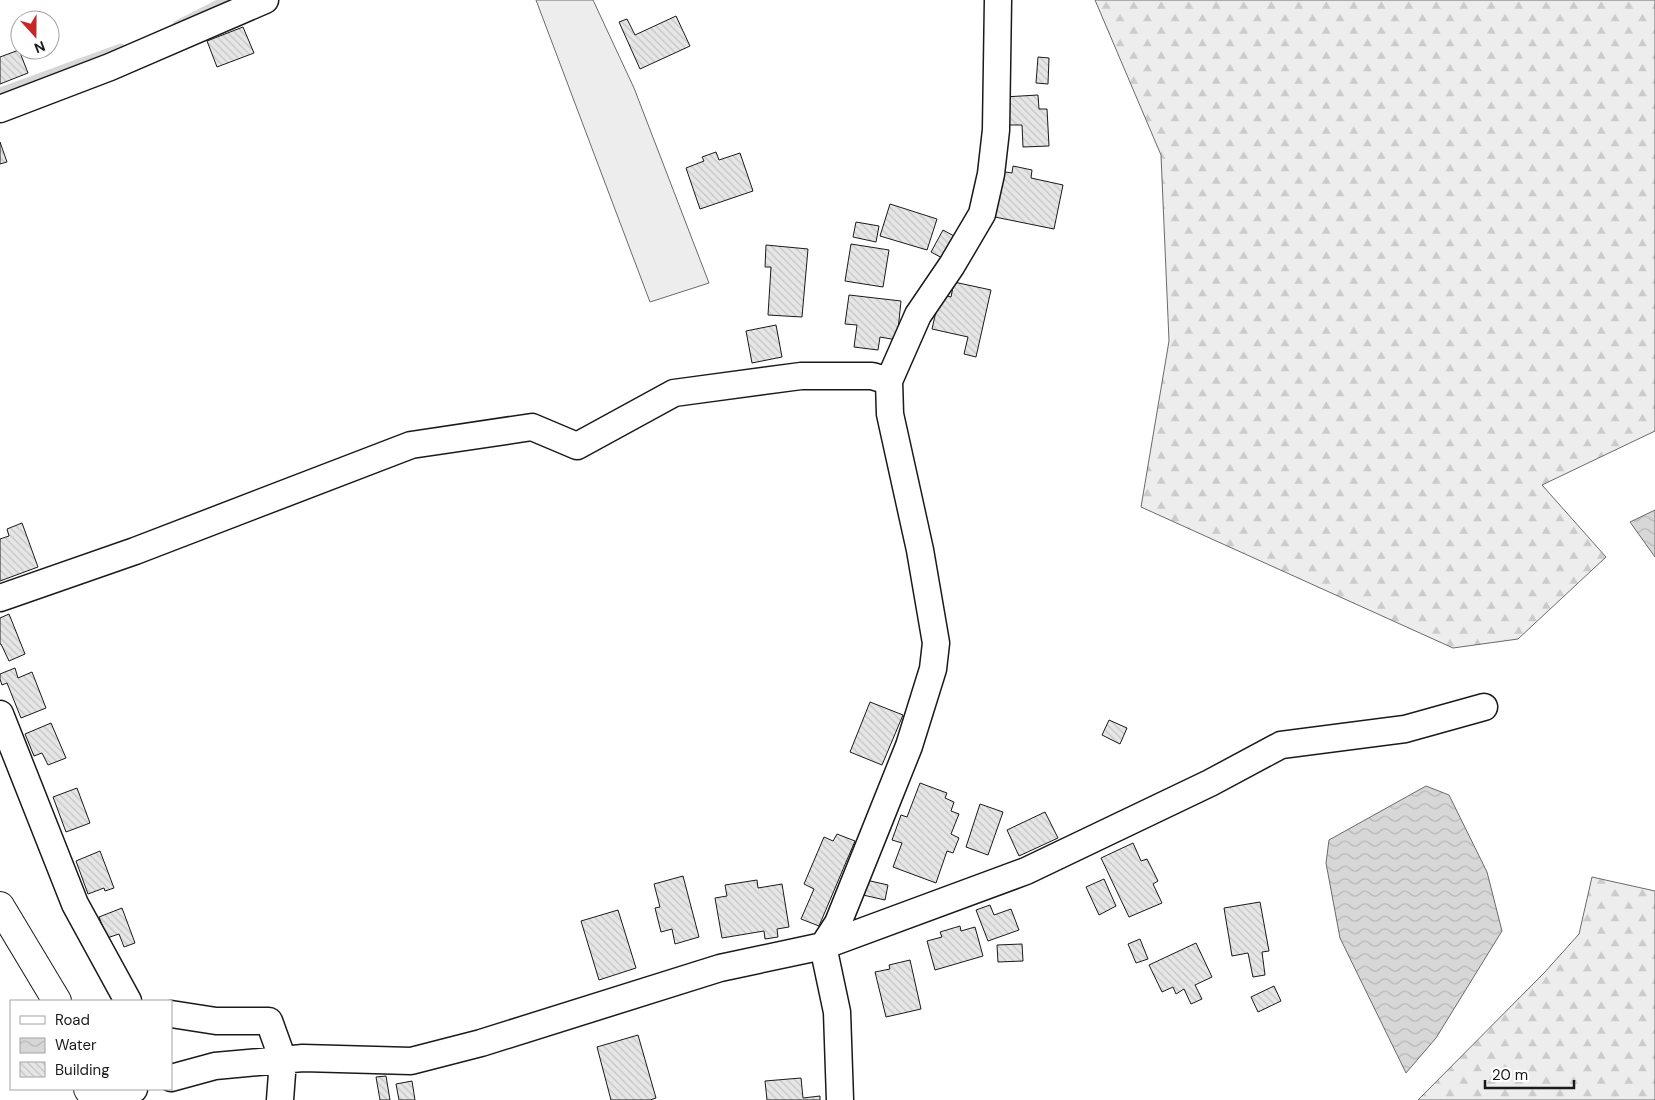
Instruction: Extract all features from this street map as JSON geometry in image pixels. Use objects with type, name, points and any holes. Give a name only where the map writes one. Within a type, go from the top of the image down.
[{"type":"main road","points":[[0,906],[56,1000]]},
{"type":"main road","points":[[0,942],[35,1000]]},
{"type":"street","points":[[0,109],[110,67],[265,0]]},
{"type":"street","points":[[840,1100],[836,1012],[824,946],[838,923],[909,746],[933,669],[936,643],[920,550],[890,414],[889,381],[918,315],[982,214],[991,174],[996,130],[998,0]]},
{"type":"street","points":[[0,598],[135,551],[411,445],[532,427],[577,446],[674,393],[801,376],[872,376],[889,381]]},
{"type":"street","points":[[172,1078],[214,1066],[303,1058],[411,1062],[480,1043],[720,968],[824,946],[1026,871],[1210,783],[1281,745],[1405,729],[1484,707]]},
{"type":"street","points":[[0,714],[76,904],[127,1000]]},
{"type":"street","points":[[172,1014],[216,1021],[269,1022],[283,1060],[280,1100]]},
{"type":"green space","points":[[1095,0],[1655,0],[1655,431],[1542,485],[1606,557],[1518,639],[1453,648],[1141,507],[1169,341],[1161,155]]},
{"type":"green space","points":[[1592,877],[1655,891],[1655,1100],[1418,1100],[1544,973],[1579,934]]},
{"type":"shaded area","points":[[536,0],[593,0],[634,88],[709,283],[650,302]]},
{"type":"water","points":[[1655,510],[1655,557],[1630,522]]},
{"type":"water","points":[[1426,786],[1449,795],[1487,872],[1502,931],[1436,1038],[1406,1073],[1340,938],[1326,863],[1329,840]]},
{"type":"building","points":[[676,16],[690,46],[640,69],[619,22],[627,19],[635,35]]},
{"type":"building","points":[[243,27],[254,53],[217,67],[207,41]]},
{"type":"building","points":[[10,53],[10,60],[23,60],[28,73],[0,84],[0,57]]},
{"type":"building","points":[[1038,57],[1049,58],[1048,84],[1036,83]]},
{"type":"building","points":[[1038,95],[1039,109],[1047,109],[1049,146],[1023,147],[1022,125],[1005,125],[1004,97]]},
{"type":"building","points":[[0,142],[7,162],[0,164]]},
{"type":"building","points":[[716,152],[719,160],[740,153],[753,191],[700,209],[686,168],[704,161],[702,157]]},
{"type":"building","points":[[1013,166],[1032,170],[1031,178],[1063,185],[1054,229],[990,216],[999,171],[1012,173]]},
{"type":"building","points":[[890,204],[937,219],[927,250],[880,236]]},
{"type":"building","points":[[856,222],[879,226],[876,242],[853,237]]},
{"type":"building","points":[[943,230],[956,237],[944,259],[931,252]]},
{"type":"building","points":[[851,244],[889,250],[883,287],[845,281]]},
{"type":"building","points":[[766,245],[808,249],[802,317],[768,315],[771,267],[765,267]]},
{"type":"building","points":[[954,282],[991,290],[976,357],[964,354],[968,337],[932,329],[940,294],[951,297]]},
{"type":"building","points":[[849,295],[901,301],[897,340],[880,337],[878,350],[854,347],[857,325],[845,324]]},
{"type":"building","points":[[776,325],[782,357],[752,363],[746,331]]},
{"type":"building","points":[[22,523],[38,567],[0,581],[0,539],[9,536],[7,529]]},
{"type":"building","points":[[9,614],[25,654],[9,661],[0,644],[0,618]]},
{"type":"building","points":[[15,668],[18,678],[32,672],[46,708],[21,718],[7,683],[2,685],[0,679],[0,674]]},
{"type":"building","points":[[870,702],[903,715],[882,765],[850,752]]},
{"type":"building","points":[[1109,720],[1127,728],[1120,744],[1102,735]]},
{"type":"building","points":[[51,723],[66,758],[48,765],[42,753],[34,756],[25,734]]},
{"type":"building","points":[[920,783],[947,793],[945,798],[954,802],[951,811],[959,814],[951,834],[959,838],[953,853],[947,851],[936,883],[893,867],[902,843],[892,840],[901,815],[907,817]]},
{"type":"building","points":[[77,788],[90,823],[66,832],[53,797]]},
{"type":"building","points":[[980,804],[1003,812],[988,855],[966,847]]},
{"type":"building","points":[[1045,812],[1058,838],[1019,856],[1007,830]]},
{"type":"building","points":[[837,834],[855,841],[819,926],[801,919],[814,889],[804,884],[824,837],[833,841]]},
{"type":"building","points":[[1133,843],[1141,861],[1147,859],[1158,881],[1153,884],[1162,903],[1129,917],[1101,858]]},
{"type":"building","points":[[100,851],[114,888],[105,891],[104,888],[88,894],[76,861]]},
{"type":"building","points":[[683,876],[699,937],[675,944],[672,929],[661,932],[655,908],[660,907],[654,884]]},
{"type":"building","points":[[1104,879],[1116,906],[1099,915],[1086,887]]},
{"type":"building","points":[[757,880],[758,888],[782,884],[789,927],[777,929],[778,937],[765,939],[764,931],[722,938],[715,898],[727,896],[725,885]]},
{"type":"building","points":[[866,880],[888,885],[885,900],[863,895]]},
{"type":"building","points":[[1260,902],[1269,951],[1262,952],[1265,975],[1253,977],[1248,953],[1232,956],[1224,908]]},
{"type":"building","points":[[990,905],[994,915],[1011,909],[1019,930],[988,941],[976,910]]},
{"type":"building","points":[[122,908],[135,943],[124,947],[119,934],[107,938],[99,917]]},
{"type":"building","points":[[618,910],[636,968],[599,980],[581,921]]},
{"type":"building","points":[[960,926],[961,931],[975,927],[983,956],[935,970],[927,941],[942,937],[940,932]]},
{"type":"building","points":[[1140,939],[1148,959],[1136,963],[1128,944]]},
{"type":"building","points":[[1196,943],[1212,977],[1195,985],[1202,999],[1191,1004],[1184,989],[1176,994],[1173,987],[1162,992],[1149,965]]},
{"type":"building","points":[[1022,944],[1023,961],[998,962],[997,945]]},
{"type":"building","points":[[910,960],[921,1009],[886,1017],[875,972],[890,969],[889,965]]},
{"type":"building","points":[[1274,986],[1281,1001],[1258,1012],[1251,997]]},
{"type":"building","points":[[638,1035],[656,1098],[650,1100],[611,1100],[597,1047]]},
{"type":"building","points":[[386,1076],[390,1100],[380,1100],[376,1077]]},
{"type":"building","points":[[801,1078],[803,1098],[820,1096],[820,1100],[767,1100],[765,1081]]},
{"type":"building","points":[[412,1081],[415,1100],[399,1100],[396,1084]]},
{"type":"waterway","points":[[177,25],[226,0]]},
{"type":"waterway","points":[[0,92],[121,48]]}]
